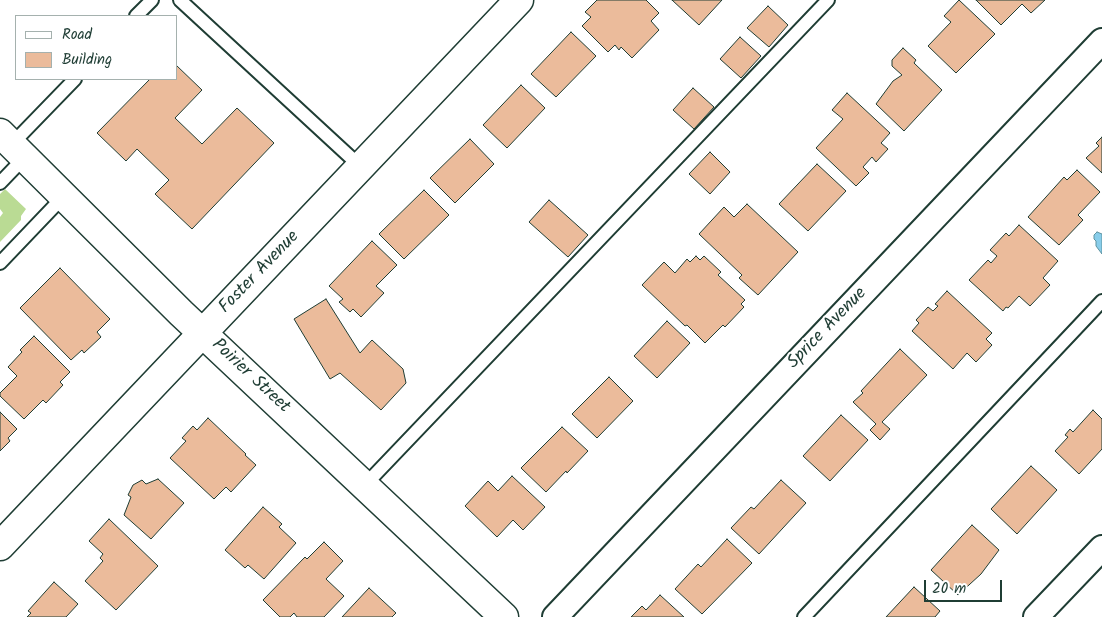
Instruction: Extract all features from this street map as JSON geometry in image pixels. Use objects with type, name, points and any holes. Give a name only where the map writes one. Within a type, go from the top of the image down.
[{"type":"street","name":"Foster Avenue","points":[[0,546],[520,0]]},
{"type":"street","name":"Sprice Avenue","points":[[555,617],[1102,40]]},
{"type":"street","name":"Poirier Street","points":[[12,145],[181,313],[504,617]]},
{"type":"street","points":[[1036,617],[1102,548]]},
{"type":"lane","points":[[137,15],[152,0]]},
{"type":"lane","points":[[180,0],[360,167]]},
{"type":"lane","points":[[365,485],[828,0]]},
{"type":"lane","points":[[0,183],[12,145],[74,80]]},
{"type":"lane","points":[[0,263],[64,196]]},
{"type":"lane","points":[[804,617],[1102,301]]},
{"type":"green space","points":[[5,189],[26,209],[21,216],[21,220],[0,242],[0,217],[3,213],[0,209],[0,194]]},
{"type":"water","points":[[1097,232],[1102,234],[1102,254],[1096,246],[1094,239],[1094,235]]},
{"type":"building","points":[[597,0],[646,0],[659,13],[651,21],[659,30],[632,58],[621,47],[619,50],[615,45],[608,52],[582,26],[591,17],[585,12]]},
{"type":"building","points":[[672,0],[722,0],[699,25]]},
{"type":"building","points":[[959,0],[995,34],[956,73],[928,46],[951,22],[944,16]]},
{"type":"building","points":[[976,0],[1045,0],[1031,13],[1022,4],[1001,25]]},
{"type":"building","points":[[768,6],[788,25],[769,47],[747,28]]},
{"type":"building","points":[[571,32],[596,56],[556,97],[531,74]]},
{"type":"building","points":[[740,37],[761,56],[741,78],[720,59]]},
{"type":"building","points":[[903,48],[916,60],[914,63],[942,90],[904,131],[876,104],[893,81],[902,75],[892,66],[892,60]]},
{"type":"building","points":[[178,67],[202,90],[175,118],[202,144],[237,108],[274,143],[192,229],[155,194],[169,180],[137,149],[126,161],[97,133],[149,80],[178,80]]},
{"type":"building","points":[[521,85],[545,108],[507,148],[483,125]]},
{"type":"building","points":[[693,88],[714,107],[694,129],[673,110]]},
{"type":"building","points":[[847,93],[890,133],[881,143],[888,149],[876,162],[872,157],[863,167],[869,173],[856,186],[816,148],[843,119],[832,110]]},
{"type":"building","points":[[1102,137],[1102,173],[1086,158],[1099,146],[1096,143]]},
{"type":"building","points":[[470,139],[494,164],[455,203],[430,178]]},
{"type":"building","points":[[710,152],[730,172],[710,194],[689,174]]},
{"type":"building","points":[[817,164],[846,191],[808,231],[779,204]]},
{"type":"building","points":[[1077,170],[1100,192],[1078,215],[1083,220],[1059,245],[1028,217],[1064,177],[1067,180]]},
{"type":"building","points":[[424,190],[449,215],[404,259],[379,234]]},
{"type":"building","points":[[549,200],[588,235],[568,257],[529,222]]},
{"type":"building","points":[[747,204],[798,252],[758,295],[739,278],[742,275],[699,234],[724,207],[734,217]]},
{"type":"building","points":[[1019,225],[1058,261],[1043,278],[1050,285],[1030,306],[1019,296],[1003,311],[969,280],[988,260],[991,263],[997,256],[990,250],[1006,233],[1009,236]]},
{"type":"building","points":[[372,241],[397,265],[376,286],[384,293],[361,317],[353,309],[350,312],[339,302],[343,299],[329,286]]},
{"type":"building","points":[[696,256],[700,260],[704,256],[721,272],[718,275],[745,300],[741,304],[744,307],[725,327],[723,325],[705,343],[642,285],[664,262],[675,273],[687,259],[690,262]]},
{"type":"building","points":[[60,268],[110,319],[97,332],[101,337],[84,353],[82,350],[71,360],[20,308]]},
{"type":"building","points":[[947,291],[992,333],[986,339],[992,345],[976,362],[967,353],[953,369],[912,331],[919,323],[916,320],[928,307],[933,311],[938,306],[935,304]]},
{"type":"building","points":[[326,299],[360,353],[372,340],[403,369],[406,383],[381,410],[340,373],[330,379],[294,319]]},
{"type":"building","points":[[667,321],[690,343],[657,378],[634,356]]},
{"type":"building","points":[[34,336],[70,372],[60,382],[63,385],[46,403],[43,400],[24,419],[0,396],[0,393],[17,376],[8,367],[22,352],[20,350]]},
{"type":"building","points":[[900,349],[927,375],[882,422],[890,429],[880,440],[870,430],[876,424],[853,402],[863,393],[861,391]]},
{"type":"building","points":[[609,377],[633,401],[597,438],[572,414]]},
{"type":"building","points":[[1093,410],[1102,419],[1102,449],[1079,474],[1055,451],[1068,437],[1065,435],[1070,429],[1073,432]]},
{"type":"building","points":[[0,412],[17,429],[8,438],[10,441],[0,451]]},
{"type":"building","points":[[841,415],[868,440],[830,481],[803,456]]},
{"type":"building","points":[[208,418],[256,465],[231,492],[226,487],[214,499],[170,458],[186,441],[182,438],[193,426],[197,430]]},
{"type":"building","points":[[562,427],[588,451],[546,492],[521,468]]},
{"type":"building","points":[[1031,466],[1057,490],[1017,534],[991,509]]},
{"type":"building","points":[[512,476],[545,507],[523,530],[513,520],[497,537],[465,506],[488,481],[498,491]]},
{"type":"building","points":[[158,479],[184,503],[151,539],[124,515],[131,497],[128,495],[133,485],[142,480],[146,484]]},
{"type":"building","points":[[781,480],[806,503],[759,554],[731,528],[751,507],[754,509]]},
{"type":"building","points":[[263,507],[282,524],[279,527],[296,543],[264,579],[248,565],[245,568],[225,550]]},
{"type":"building","points":[[109,519],[158,566],[116,610],[85,581],[103,561],[100,558],[103,554],[89,541]]},
{"type":"building","points":[[972,525],[999,550],[981,574],[958,595],[931,570]]},
{"type":"building","points":[[727,539],[752,563],[702,614],[675,589],[698,564],[701,567]]},
{"type":"building","points":[[324,542],[343,561],[326,579],[344,596],[324,617],[297,617],[294,613],[290,617],[280,617],[263,600],[305,557],[307,559]]},
{"type":"building","points":[[54,582],[78,604],[66,617],[27,617],[31,613],[28,611]]},
{"type":"building","points":[[914,587],[940,611],[935,617],[886,617]]},
{"type":"building","points":[[369,588],[396,613],[392,617],[342,617]]},
{"type":"building","points":[[660,595],[684,617],[631,617],[642,606],[646,610]]}]
